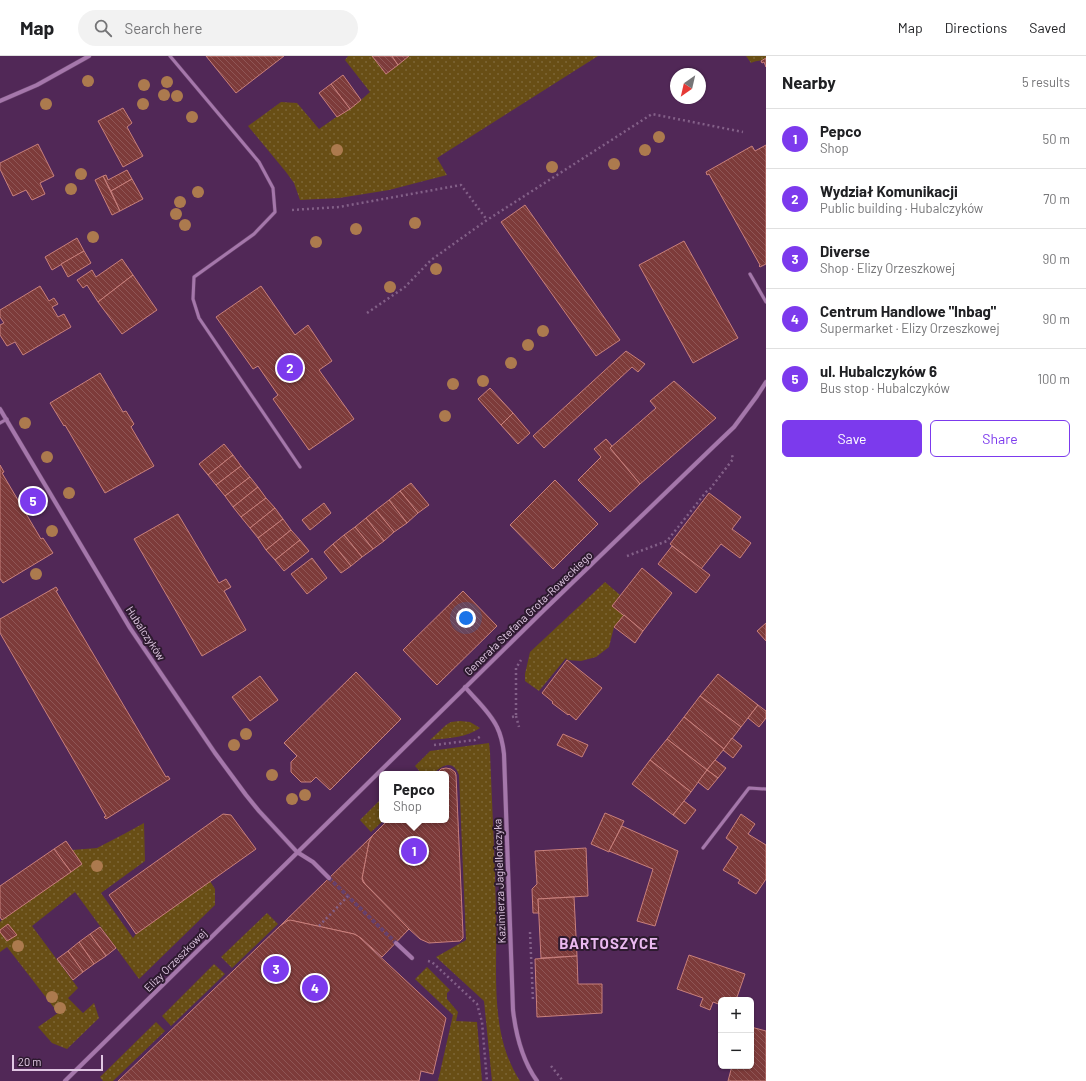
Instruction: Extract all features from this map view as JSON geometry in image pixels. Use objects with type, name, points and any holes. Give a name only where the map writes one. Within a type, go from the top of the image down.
[{"type":"street","points":[[0,101],[37,85],[89,56]]},
{"type":"street","name":"Generała Stefana Grota-Roweckiego","points":[[379,771],[734,427],[766,382]]},
{"type":"street","name":"Hubalczyków","points":[[0,409],[135,635],[215,753],[259,812],[297,852],[313,862],[329,878]]},
{"type":"street","name":"Kazimierza Jagiellończyka","points":[[465,687],[497,726],[503,744],[513,1010],[517,1037],[521,1049],[526,1063],[537,1081]]},
{"type":"street","name":"Generała Stefana Grota-Roweckiego","points":[[297,852],[379,771]]},
{"type":"street","name":"Elizy Orzeszkowej","points":[[65,1081],[297,852]]},
{"type":"street","points":[[396,943],[412,958]]},
{"type":"lane","points":[[170,56],[259,162],[273,188],[275,212],[254,234],[194,277],[193,299],[199,318],[300,467]]},
{"type":"lane","points":[[750,274],[766,302]]},
{"type":"lane","points":[[0,423],[7,419]]},
{"type":"lane","points":[[703,848],[749,788],[766,789]]},
{"type":"path","points":[[367,313],[405,287],[431,260],[487,220],[652,114],[743,132]]},
{"type":"path","points":[[275,212],[339,207],[462,185],[487,220]]},
{"type":"path","points":[[622,561],[627,556],[667,541],[715,483],[733,459],[732,455],[737,449]]},
{"type":"path","points":[[519,729],[516,716],[516,668],[524,656]]},
{"type":"path","points":[[508,719],[516,716]]},
{"type":"path","points":[[431,745],[474,740],[485,734]]},
{"type":"path","points":[[319,926],[348,896]]},
{"type":"path","points":[[530,928],[533,1004]]},
{"type":"path","points":[[432,962],[477,1004],[482,1022],[487,1081]]},
{"type":"path","points":[[550,1065],[563,1081]]},
{"type":"shaded area","points":[[348,56],[372,56],[386,74],[409,56],[598,56],[437,158],[447,175],[389,190],[339,198],[300,200],[294,183],[248,126],[281,102],[297,103],[319,129],[361,100],[370,92],[345,60]]},
{"type":"shaded area","points":[[746,56],[766,56],[766,58],[751,63]]},
{"type":"shaded area","points":[[605,582],[620,595],[612,606],[624,615],[614,627],[609,647],[596,657],[581,661],[567,660],[566,658],[539,691],[525,681],[530,652]]},
{"type":"shaded area","points":[[451,722],[470,722],[480,728],[463,736],[430,740],[446,725]]},
{"type":"shaded area","points":[[489,743],[496,892],[496,977],[499,1021],[503,1042],[510,1062],[520,1081],[492,1081],[484,1001],[436,957],[466,940],[459,775],[457,770],[451,765],[444,766],[436,771],[419,771],[415,766],[430,751]]},
{"type":"shaded area","points":[[379,801],[379,823],[381,823],[371,832],[360,820]]},
{"type":"shaded area","points":[[144,823],[145,861],[101,893],[133,938],[136,934],[210,881],[215,889],[215,905],[139,979],[75,892],[32,926],[78,988],[68,998],[83,1013],[94,1003],[99,1018],[67,1049],[52,1043],[38,1027],[58,1013],[7,947],[0,952],[0,922],[82,864],[72,850],[97,848]]},
{"type":"shaded area","points":[[267,913],[278,924],[232,968],[221,957]]},
{"type":"shaded area","points":[[214,964],[225,974],[171,1026],[162,1016]]},
{"type":"shaded area","points":[[427,967],[450,990],[447,993],[447,999],[458,1012],[456,1021],[477,1022],[482,1081],[438,1081],[453,1015],[415,979]]},
{"type":"shaded area","points":[[156,1022],[165,1031],[113,1081],[103,1081],[100,1077]]},
{"type":"building","points":[[206,56],[284,56],[236,93]]},
{"type":"building","points":[[372,56],[392,56],[398,65],[386,74]]},
{"type":"building","points":[[392,56],[409,56],[398,65]]},
{"type":"building","points":[[766,58],[766,67],[764,62],[762,63],[761,61]]},
{"type":"building","points":[[343,75],[361,100],[350,109],[331,84]]},
{"type":"building","points":[[331,84],[350,109],[337,117],[319,93]]},
{"type":"building","points":[[123,108],[132,123],[127,127],[143,156],[123,167],[98,121]]},
{"type":"building","points":[[38,144],[54,176],[40,183],[45,194],[32,200],[26,190],[13,196],[0,169],[0,163]]},
{"type":"building","points":[[766,145],[766,264],[760,267],[709,174],[707,175],[706,172],[752,146],[755,151]]},
{"type":"building","points":[[127,170],[132,179],[111,191],[103,176],[106,175],[108,180]]},
{"type":"building","points":[[103,176],[120,211],[112,215],[95,180]]},
{"type":"building","points":[[132,179],[143,199],[120,211],[111,191]]},
{"type":"building","points":[[525,205],[620,340],[596,356],[501,222]]},
{"type":"building","points":[[77,238],[84,251],[52,270],[45,257]]},
{"type":"building","points":[[684,241],[738,338],[693,363],[639,265]]},
{"type":"building","points":[[84,251],[91,263],[68,277],[61,264]]},
{"type":"building","points":[[122,259],[133,275],[98,302],[87,285],[83,288],[77,280],[92,270],[96,277]]},
{"type":"building","points":[[133,275],[157,310],[122,334],[98,302]]},
{"type":"building","points":[[40,286],[49,301],[54,298],[58,304],[52,307],[58,317],[64,314],[71,327],[23,355],[15,342],[7,346],[0,335],[0,325],[4,323],[0,317],[0,310]]},
{"type":"building","points":[[261,286],[295,335],[308,325],[332,361],[319,370],[354,419],[309,450],[273,399],[278,395],[258,366],[253,369],[216,317]]},
{"type":"building","points":[[626,351],[645,364],[638,372],[632,367],[544,448],[533,436]]},
{"type":"building","points":[[100,373],[123,412],[126,411],[134,424],[131,427],[154,466],[105,493],[65,425],[64,426],[50,403]]},
{"type":"building","points":[[674,381],[716,418],[640,484],[610,448],[656,408],[650,401]]},
{"type":"building","points":[[490,388],[513,413],[501,425],[478,399]]},
{"type":"building","points":[[513,413],[530,433],[518,444],[501,425]]},
{"type":"building","points":[[606,439],[612,446],[610,448],[640,484],[610,512],[578,480],[601,457],[594,449]]},
{"type":"building","points":[[224,444],[233,455],[208,475],[199,464]]},
{"type":"building","points":[[233,455],[241,466],[216,485],[208,475]]},
{"type":"building","points":[[0,465],[4,472],[2,473],[41,539],[43,538],[53,553],[3,583],[0,579]]},
{"type":"building","points":[[241,466],[250,477],[225,496],[216,485]]},
{"type":"building","points":[[250,477],[258,487],[233,507],[225,496]]},
{"type":"building","points":[[555,480],[598,524],[553,569],[510,525]]},
{"type":"building","points":[[411,483],[429,505],[418,513],[400,491]]},
{"type":"building","points":[[258,487],[266,498],[241,517],[233,507]]},
{"type":"building","points":[[400,491],[418,513],[407,523],[389,500]]},
{"type":"building","points":[[709,493],[741,517],[732,529],[751,543],[740,558],[721,544],[701,569],[670,544]]},
{"type":"building","points":[[266,498],[275,508],[250,528],[241,517]]},
{"type":"building","points":[[389,500],[407,523],[394,532],[376,510]]},
{"type":"building","points":[[324,503],[331,513],[310,530],[302,520]]},
{"type":"building","points":[[275,508],[283,519],[258,538],[250,528]]},
{"type":"building","points":[[376,510],[394,532],[384,541],[366,518]]},
{"type":"building","points":[[178,514],[219,583],[226,579],[231,587],[224,591],[246,630],[202,656],[134,539]]},
{"type":"building","points":[[366,518],[384,541],[373,549],[355,527]]},
{"type":"building","points":[[283,519],[291,530],[266,550],[258,538]]},
{"type":"building","points":[[355,527],[373,549],[362,557],[344,535]]},
{"type":"building","points":[[291,530],[300,540],[275,560],[266,550]]},
{"type":"building","points":[[344,535],[362,557],[351,566],[333,544]]},
{"type":"building","points":[[300,540],[309,551],[284,571],[275,560]]},
{"type":"building","points":[[333,544],[351,566],[341,573],[324,552]]},
{"type":"building","points":[[672,546],[710,575],[696,593],[658,564]]},
{"type":"building","points":[[312,558],[327,578],[307,594],[291,574]]},
{"type":"building","points":[[642,568],[672,593],[643,631],[612,606]]},
{"type":"building","points":[[56,587],[58,590],[56,591],[166,777],[168,776],[170,779],[106,819],[104,817],[106,816],[0,633],[0,619]]},
{"type":"building","points":[[463,591],[497,626],[437,685],[403,650]]},
{"type":"building","points":[[624,615],[643,631],[635,643],[614,627]]},
{"type":"building","points":[[766,623],[766,641],[757,631]]},
{"type":"building","points":[[567,660],[602,688],[576,720],[552,703],[553,702],[542,693]]},
{"type":"building","points":[[356,672],[401,719],[330,790],[316,777],[311,782],[301,782],[291,772],[291,762],[297,756],[284,743]]},
{"type":"building","points":[[718,674],[758,705],[741,727],[700,696]]},
{"type":"building","points":[[260,676],[278,700],[250,721],[232,697]]},
{"type":"building","points":[[700,696],[741,727],[724,749],[684,717]]},
{"type":"building","points":[[758,705],[766,711],[766,718],[759,727],[748,718]]},
{"type":"building","points":[[684,717],[724,749],[707,770],[667,739]]},
{"type":"building","points":[[563,734],[588,745],[582,757],[557,745]]},
{"type":"building","points":[[732,738],[742,746],[733,758],[723,750]]},
{"type":"building","points":[[667,739],[707,770],[691,792],[650,760]]},
{"type":"building","points":[[650,760],[691,792],[673,815],[632,784]]},
{"type":"building","points":[[715,760],[726,768],[718,778],[707,770]]},
{"type":"building","points":[[441,769],[451,769],[456,775],[463,938],[460,941],[429,943],[420,939],[409,929],[365,884],[362,878],[369,840],[385,823],[449,823],[449,771],[439,771]]},
{"type":"building","points":[[707,770],[718,778],[708,790],[698,782]]},
{"type":"building","points":[[684,801],[696,810],[685,824],[673,815]]},
{"type":"building","points":[[605,813],[624,821],[609,852],[591,844]]},
{"type":"building","points":[[223,814],[231,815],[256,849],[136,934],[109,895]]},
{"type":"building","points":[[741,814],[755,824],[748,834],[766,845],[766,879],[756,894],[738,883],[740,880],[723,870],[738,847],[726,838]]},
{"type":"building","points":[[622,826],[678,851],[655,926],[637,921],[653,869],[609,851]]},
{"type":"building","points":[[372,836],[369,842],[362,878],[363,882],[409,929],[382,957],[361,938],[354,934],[294,921],[287,921],[280,926]]},
{"type":"building","points":[[66,841],[82,864],[71,872],[54,849]]},
{"type":"building","points":[[586,848],[588,896],[538,899],[539,913],[533,913],[532,889],[537,884],[535,851]]},
{"type":"building","points":[[54,849],[71,872],[2,920],[0,917],[0,886]]},
{"type":"building","points":[[574,897],[577,956],[541,958],[538,899]]},
{"type":"building","points":[[290,920],[358,936],[446,1018],[433,1074],[421,1071],[419,1081],[118,1081],[280,926]]},
{"type":"building","points":[[8,924],[17,935],[7,941],[0,930]]},
{"type":"building","points":[[100,927],[116,948],[106,956],[90,934]]},
{"type":"building","points":[[90,934],[106,956],[94,964],[79,942]]},
{"type":"building","points":[[79,942],[94,964],[83,972],[68,951]]},
{"type":"building","points":[[68,951],[83,972],[73,980],[57,959]]},
{"type":"building","points":[[689,955],[745,974],[737,997],[718,997],[718,1004],[713,1002],[710,1010],[700,1006],[703,998],[677,989]]},
{"type":"building","points":[[577,956],[578,984],[602,984],[602,1013],[537,1017],[535,959]]},
{"type":"building","points":[[754,1028],[766,1031],[766,1081],[728,1081],[731,1069],[754,1069]]},
{"type":"tunnel","points":[[329,878],[396,943]]},
{"type":"place","name":"Wydział Komunikacji","points":[[290,368]]},
{"type":"place","name":"ul. Hubalczyków 6","points":[[33,501]]},
{"type":"place","name":"Pepco","points":[[414,851]]},
{"type":"place","name":"Diverse","points":[[276,969]]},
{"type":"place","name":"Centrum Handlowe \"Inbag\"","points":[[315,988]]},
{"type":"district","name":"BARTOSZYCE","points":[[609,943]]}]
